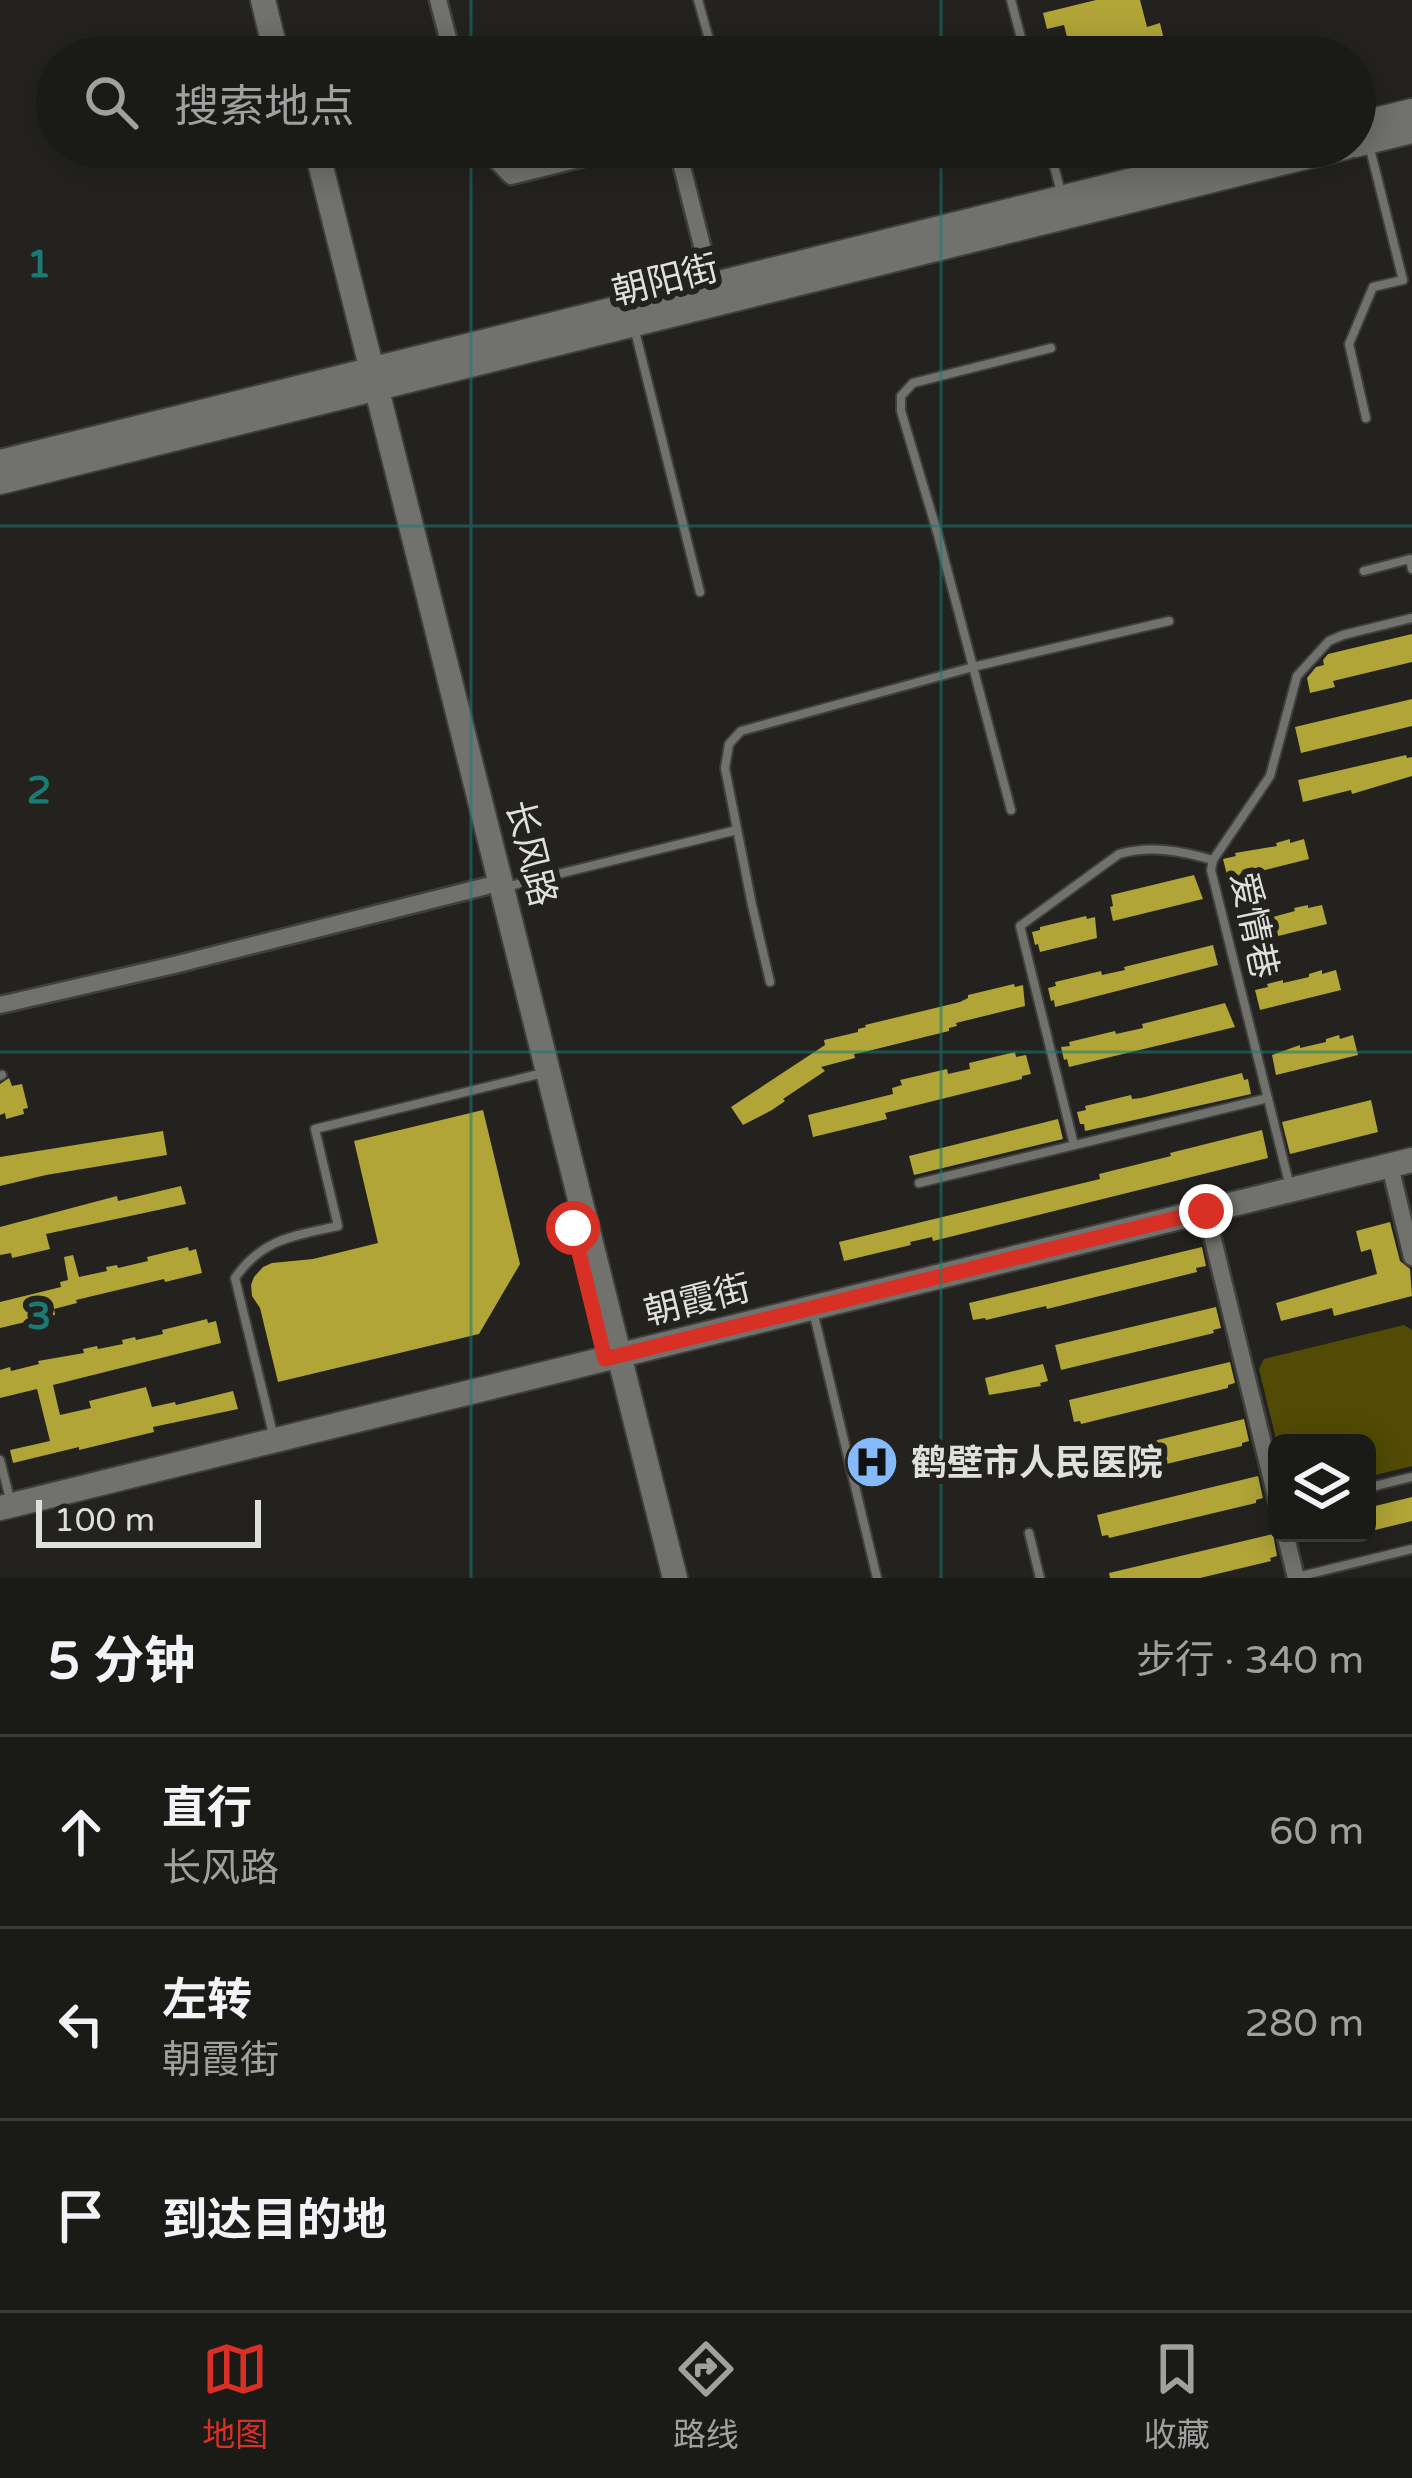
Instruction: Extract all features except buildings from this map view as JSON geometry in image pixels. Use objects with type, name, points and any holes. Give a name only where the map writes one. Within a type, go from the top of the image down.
[{"type":"main road","points":[[263,0],[272,36]]},
{"type":"main road","points":[[279,0],[288,36]]},
{"type":"main road","name":"朝阳街","points":[[1376,130],[1412,111]]},
{"type":"main road","name":"朝阳街","points":[[1376,137],[1412,131]]},
{"type":"main road","name":"长风路","points":[[306,168],[367,381],[613,1357],[659,1578]]},
{"type":"main road","name":"长风路","points":[[321,168],[367,381]]},
{"type":"main road","name":"朝阳街","points":[[0,482],[712,285],[1182,168]]},
{"type":"main road","name":"朝阳街","points":[[0,462],[634,324],[1246,168]]},
{"type":"main road","name":"长风路","points":[[495,887],[535,1076],[675,1578]]},
{"type":"main road","name":"朝霞街","points":[[6,1506],[1401,1163]]},
{"type":"street","points":[[438,0],[447,36]]},
{"type":"street","points":[[503,168],[511,176],[543,168]]},
{"type":"street","points":[[681,168],[712,285]]},
{"type":"street","points":[[0,1004],[495,887]]},
{"type":"street","points":[[1401,1163],[1412,1257]]},
{"type":"street","points":[[1206,1211],[1268,1464]]},
{"type":"street","points":[[1287,1542],[1296,1578]]},
{"type":"lane","points":[[698,0],[708,36]]},
{"type":"lane","points":[[1011,0],[1020,36]]},
{"type":"lane","points":[[1054,168],[1062,198]]},
{"type":"lane","points":[[1365,168],[1402,280],[1373,287],[1352,332],[1349,344],[1366,418]]},
{"type":"lane","points":[[634,324],[700,592]]},
{"type":"lane","points":[[1011,810],[901,411],[901,396],[913,383],[1051,348]]},
{"type":"lane","points":[[1364,571],[1410,560],[1412,569]]},
{"type":"lane","name":"爱情巷","points":[[1291,1190],[1211,870],[1213,860],[1270,776],[1297,676],[1329,641],[1412,618]]},
{"type":"lane","points":[[770,982],[725,768],[730,744],[741,731],[973,667],[1168,621]]},
{"type":"lane","points":[[495,887],[737,830]]},
{"type":"lane","points":[[1074,1145],[1021,926],[1119,854],[1171,849],[1213,860]]},
{"type":"lane","points":[[275,1440],[236,1278],[249,1259],[275,1241],[338,1226],[315,1129],[535,1076]]},
{"type":"lane","points":[[919,1183],[1268,1098]]},
{"type":"lane","points":[[812,1308],[877,1578]]},
{"type":"lane","points":[[0,1460],[6,1506]]},
{"type":"lane","points":[[1376,1486],[1412,1477]]},
{"type":"lane","points":[[1029,1533],[1040,1578]]},
{"type":"lane","points":[[1296,1578],[1412,1549]]},
{"type":"shaded area","points":[[1404,1325],[1412,1330],[1412,1466],[1376,1475],[1376,1434],[1275,1434],[1259,1369],[1264,1359]]},
{"type":"place","name":"鹤壁市人民医院","points":[[872,1462]]},
{"type":"route","points":[[573,1228],[605,1359],[1206,1211]]}]
